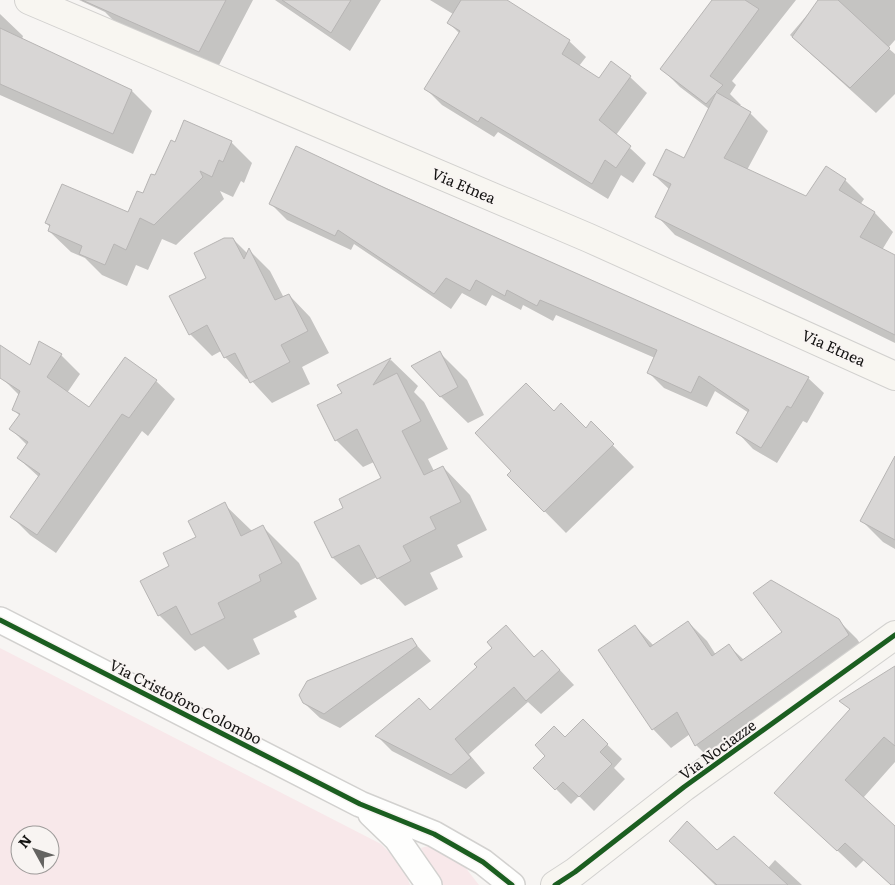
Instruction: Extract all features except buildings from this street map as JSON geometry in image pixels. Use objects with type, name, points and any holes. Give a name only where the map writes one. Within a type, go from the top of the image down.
[{"type":"main road","name":"Via Etnea","points":[[29,0],[589,238],[895,376]]},
{"type":"main road","name":"Via Nociazze","points":[[573,881],[684,787],[895,635]]},
{"type":"street","name":"Via Cristoforo Colombo","points":[[0,620],[360,804]]},
{"type":"street","points":[[360,804],[397,839],[430,885]]},
{"type":"street","points":[[360,804],[434,834],[483,862],[512,885]]},
{"type":"shaded area","points":[[0,648],[381,844],[402,868],[410,885],[0,885]]},
{"type":"shaded area","points":[[428,846],[465,867],[479,885],[441,885],[421,848]]},
{"type":"cycle path","points":[[0,620],[360,804],[434,834],[483,862],[512,885]]},
{"type":"cycle path","points":[[555,885],[575,872],[684,787],[895,635]]}]
